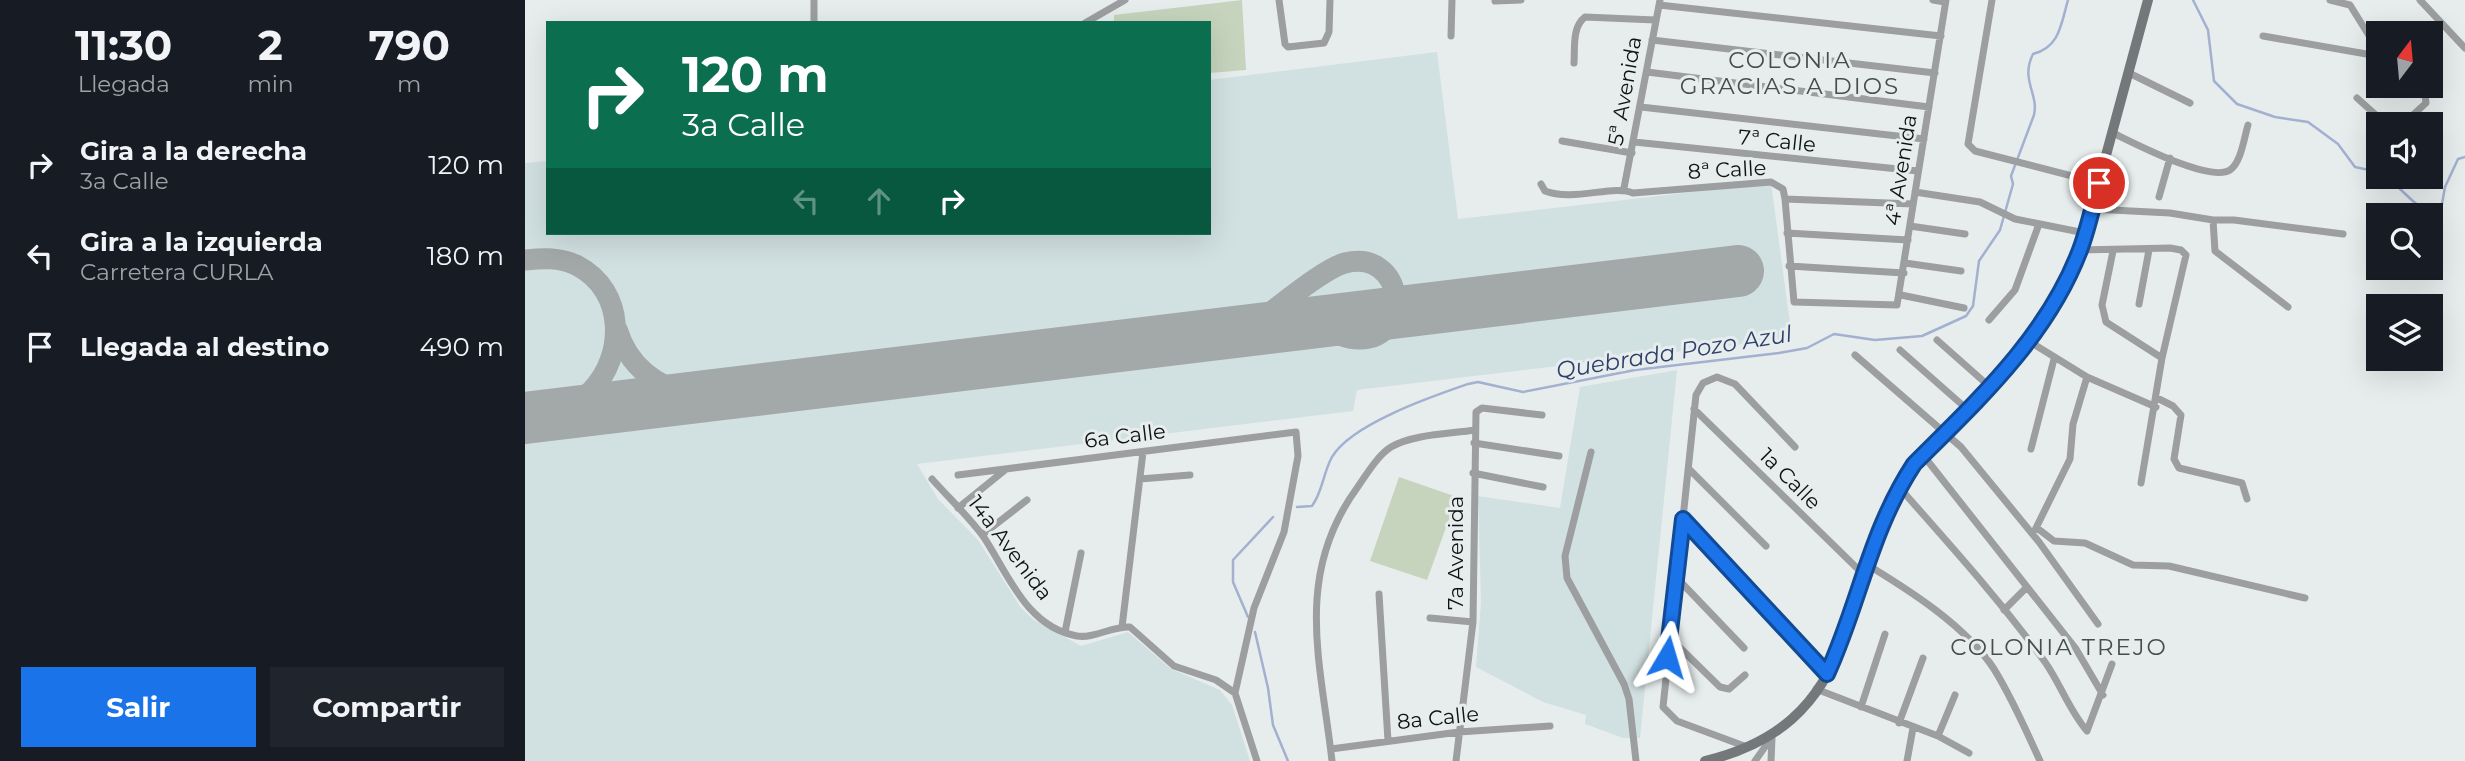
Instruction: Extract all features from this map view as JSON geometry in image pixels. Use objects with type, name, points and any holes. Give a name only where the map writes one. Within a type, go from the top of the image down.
[{"type":"main road","points":[[1705,761],[1749,748],[1772,737],[1798,714],[1827,674],[1843,638],[1864,569],[1899,487],[1923,455],[2030,342],[2064,285],[2080,250],[2148,0]]},
{"type":"street","points":[[814,0],[814,21]]},
{"type":"street","points":[[1088,21],[1125,0]]},
{"type":"street","points":[[1279,0],[1285,44],[1289,47],[1327,40],[1330,0]]},
{"type":"street","points":[[1451,36],[1452,0]]},
{"type":"street","points":[[1495,1],[1521,0]]},
{"type":"street","points":[[1933,0],[1946,1]]},
{"type":"street","points":[[1993,0],[1968,144],[1971,149],[2020,164],[2099,183]]},
{"type":"street","points":[[2330,0],[2350,5],[2366,31]]},
{"type":"street","points":[[2420,0],[2465,48]]},
{"type":"street","name":"4ª Avenida","points":[[1900,299],[1946,1]]},
{"type":"street","points":[[1660,3],[1941,36]]},
{"type":"street","name":"5ª Avenida","points":[[1623,188],[1660,3]]},
{"type":"street","points":[[1574,63],[1576,32],[1579,22],[1585,17],[1655,20]]},
{"type":"street","points":[[2263,36],[2366,54]]},
{"type":"street","points":[[1653,40],[1935,73]]},
{"type":"street","points":[[1647,72],[1929,107]]},
{"type":"street","points":[[2129,73],[2190,103]]},
{"type":"street","points":[[2357,98],[2373,112]]},
{"type":"street","points":[[2416,112],[2426,103],[2425,98]]},
{"type":"street","points":[[1641,107],[1924,139]]},
{"type":"street","points":[[2113,133],[2211,172],[2228,172],[2237,162],[2248,125]]},
{"type":"street","points":[[1562,141],[1632,153]]},
{"type":"street","name":"7ª Calle","points":[[1634,142],[1918,171]]},
{"type":"street","points":[[2159,197],[2171,158]]},
{"type":"street","name":"8ª Calle","points":[[1541,184],[1545,191],[1555,195],[1579,196],[1623,188],[1633,193],[1771,182],[1783,190],[1785,199],[1913,204]]},
{"type":"street","points":[[1915,192],[1980,202],[2004,214],[2085,233]]},
{"type":"street","points":[[1785,199],[1789,266],[1795,303],[1894,306],[1900,299],[1964,308]]},
{"type":"street","points":[[2092,209],[2171,213],[2213,220],[2234,219],[2343,234]]},
{"type":"street","points":[[2213,220],[2215,251],[2288,307]]},
{"type":"street","points":[[1989,320],[2015,290],[2039,224]]},
{"type":"street","points":[[1910,226],[1965,234]]},
{"type":"street","points":[[1787,233],[1908,240]]},
{"type":"street","points":[[2080,250],[2170,248],[2186,254],[2162,358],[2156,407],[2141,483]]},
{"type":"street","points":[[2139,304],[2149,250]]},
{"type":"street","points":[[2113,251],[2102,314],[2106,322],[2162,358]]},
{"type":"street","points":[[1905,263],[1961,271]]},
{"type":"street","points":[[1789,266],[1904,274]]},
{"type":"street","points":[[1937,340],[1990,387]]},
{"type":"street","points":[[2030,342],[2087,377],[2156,407]]},
{"type":"street","points":[[1900,350],[1968,410]]},
{"type":"street","points":[[1854,355],[1946,432],[2034,530],[2098,624]]},
{"type":"street","points":[[2031,449],[2054,359]]},
{"type":"street","points":[[1749,748],[1668,715],[1663,706],[1696,395],[1703,383],[1717,377],[1727,378],[1743,391],[1795,447]]},
{"type":"street","points":[[2034,530],[2070,459],[2073,424],[2087,377]]},
{"type":"street","points":[[2157,398],[2173,406],[2181,415],[2174,459],[2179,468],[2242,483],[2247,499]]},
{"type":"street","points":[[1332,761],[1314,640],[1318,576],[1344,506],[1389,448],[1401,443],[1475,430],[1476,412],[1482,408],[1542,415]]},
{"type":"street","name":"1a Calle","points":[[1695,409],[1864,569],[1938,612],[1993,667],[2040,761]]},
{"type":"street","name":"7a Avenida","points":[[1456,761],[1473,622],[1475,430]]},
{"type":"street","name":"6a Calle","points":[[958,475],[1296,432],[1298,456],[1284,532],[1254,608],[1235,693]]},
{"type":"street","points":[[1475,443],[1559,456]]},
{"type":"street","points":[[1122,626],[1143,452]]},
{"type":"street","points":[[1591,452],[1565,556],[1567,578],[1624,684],[1629,699],[1636,761]]},
{"type":"street","points":[[1923,455],[2076,649],[2103,695]]},
{"type":"street","points":[[1689,469],[1766,546]]},
{"type":"street","points":[[958,508],[1005,470]]},
{"type":"street","points":[[1473,473],[1543,488]]},
{"type":"street","points":[[1140,479],[1190,475]]},
{"type":"street","name":"14a Avenida","points":[[932,479],[982,536],[1028,607],[1065,632]]},
{"type":"street","points":[[1899,487],[2047,665],[2071,712],[2087,731],[2103,695],[2112,664]]},
{"type":"street","points":[[982,536],[1027,500]]},
{"type":"street","points":[[1683,519],[1827,674]]},
{"type":"street","points":[[2034,530],[2054,541],[2085,543],[2133,565],[2169,566],[2305,598]]},
{"type":"street","points":[[1081,554],[1065,632],[1084,636],[1122,626],[1137,631],[1174,666],[1216,680],[1235,693],[1257,761]]},
{"type":"street","points":[[1677,577],[1744,648]]},
{"type":"street","points":[[2004,610],[2026,588]]},
{"type":"street","points":[[1379,594],[1388,741]]},
{"type":"street","points":[[1430,618],[1473,622]]},
{"type":"street","points":[[1861,707],[1885,635]]},
{"type":"street","points":[[1669,637],[1720,687],[1729,689],[1745,675]]},
{"type":"street","points":[[1899,723],[1923,658]]},
{"type":"street","points":[[1816,689],[1938,736],[1969,753]]},
{"type":"street","points":[[1938,736],[1955,695]]},
{"type":"street","name":"8a Calle","points":[[1331,749],[1459,732],[1550,726]]},
{"type":"street","points":[[1907,761],[1913,728]]},
{"type":"street","points":[[1755,761],[1772,737]]},
{"type":"street","points":[[1771,761],[1772,737]]},
{"type":"shaded area","points":[[1437,52],[1458,219],[1771,183],[1792,338],[1357,390],[1353,411],[917,464],[938,499],[978,540],[1021,608],[1034,620],[1081,646],[1128,632],[1171,669],[1220,690],[1232,705],[1250,761],[525,761],[525,163],[546,161],[546,235],[1211,235],[1211,80]]},
{"type":"shaded area","points":[[1677,370],[1640,738],[1623,738],[1585,724],[1586,715],[1543,702],[1476,667],[1481,602],[1478,496],[1560,508],[1580,387]]},
{"type":"green space","points":[[1242,0],[1246,70],[1211,73],[1211,21],[1114,21],[1114,15]]},
{"type":"green space","points":[[1399,477],[1457,497],[1427,580],[1370,561]]},
{"type":"waterway","name":"Quebrada Pozo Azul","points":[[1297,507],[1312,506],[1332,457],[1356,433],[1394,413],[1468,384],[1478,382],[1523,392],[1635,370],[1807,348],[1834,334],[1875,340],[1922,336],[1966,316],[1973,306],[1979,261],[2000,230],[2013,184],[2011,176],[2034,115],[2028,72],[2030,63],[2033,54],[2042,51],[2054,40],[2068,0]]},
{"type":"waterway","points":[[2193,0],[2208,30],[2214,81],[2237,104],[2275,117],[2308,122],[2338,144],[2355,167],[2366,169]]},
{"type":"waterway","points":[[2400,189],[2417,205],[2440,215],[2445,187],[2458,159],[2465,157]]},
{"type":"waterway","name":"Quebrada Pozo Azul","points":[[1248,617],[1233,582],[1233,560],[1273,517]]},
{"type":"waterway","name":"Quebrada Pozo Azul","points":[[1255,632],[1268,688],[1273,725],[1288,761]]},
{"type":"taxiway","points":[[525,260],[559,260],[578,266],[593,277],[605,291],[612,307],[615,342],[602,376],[587,395],[555,414]]},
{"type":"taxiway","points":[[1237,332],[1252,326],[1311,282],[1345,263],[1365,262],[1380,269],[1390,281],[1395,296],[1395,311],[1388,325],[1377,335],[1353,339],[1314,323]]},
{"type":"taxiway","points":[[617,329],[622,343],[645,373],[667,387],[692,397]]},
{"type":"runway","points":[[525,418],[1738,271]]},
{"type":"district","name":"COLONIA GRACIAS A DIOS","points":[[1790,73]]},
{"type":"district","name":"COLONIA TREJO","points":[[2059,647]]},
{"type":"route","points":[[1667,657],[1683,519],[1827,674],[1843,638],[1861,573],[1899,487],[1914,464],[2030,342],[2064,285],[2080,250],[2099,183]]}]
